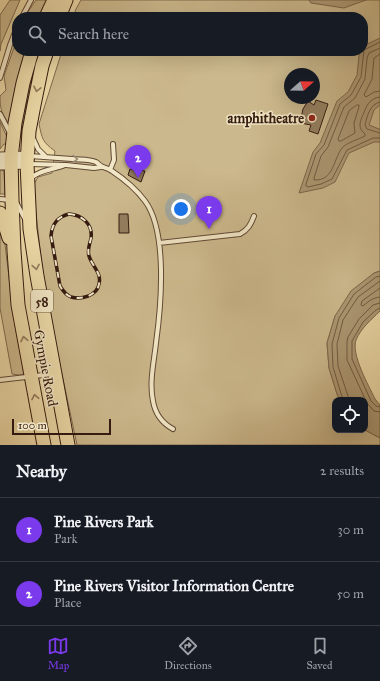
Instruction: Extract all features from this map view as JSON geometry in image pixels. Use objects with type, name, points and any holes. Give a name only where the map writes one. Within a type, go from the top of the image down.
[{"type":"highway","points":[[48,12],[54,0]]},
{"type":"highway","points":[[61,12],[66,0]]},
{"type":"highway","name":"Gympie Road","points":[[31,56],[15,123],[14,139],[6,161],[6,200],[14,251],[18,305],[44,445]]},
{"type":"highway","name":"Gympie Road","points":[[45,56],[34,105],[27,160],[30,228],[68,445]]},
{"type":"highway","points":[[0,213],[14,251]]},
{"type":"street","points":[[6,161],[27,160]]},
{"type":"lane","points":[[25,12],[31,0]]},
{"type":"lane","points":[[0,78],[12,40]]},
{"type":"lane","points":[[0,114],[14,139]]},
{"type":"lane","points":[[30,131],[38,149],[47,157]]},
{"type":"lane","points":[[110,170],[114,160],[113,144]]},
{"type":"lane","points":[[27,160],[47,157],[85,160],[97,162],[101,167]]},
{"type":"lane","points":[[27,160],[38,163],[94,168],[101,167],[110,170],[128,183],[137,192],[151,212],[159,243],[161,277],[160,306],[152,375],[152,394],[153,402],[160,419],[164,424],[173,429]]},
{"type":"lane","points":[[28,182],[33,176],[41,172],[58,169],[66,165]]},
{"type":"lane","name":"Gympie Road","points":[[6,200],[16,203],[30,228]]},
{"type":"lane","points":[[159,243],[240,234],[249,227],[254,216]]},
{"type":"lane","points":[[0,380],[55,374]]},
{"type":"shaded area","points":[[10,0],[20,0],[15,12],[12,12],[12,19],[1,44],[0,51],[0,15]]},
{"type":"shaded area","points":[[36,0],[48,0],[42,12],[28,12]]},
{"type":"shaded area","points":[[81,0],[380,0],[380,271],[374,273],[335,316],[327,343],[329,368],[338,397],[332,397],[332,433],[368,433],[368,432],[380,438],[380,445],[77,445],[45,294],[33,186],[38,177],[52,173],[55,151],[47,145],[43,139],[39,124],[60,56],[368,56],[368,12],[75,12]]},
{"type":"shaded area","points":[[12,53],[12,56],[26,56],[10,126],[2,112],[0,105],[0,96],[6,90],[4,76]]},
{"type":"shaded area","points":[[0,122],[7,137],[7,144],[4,144],[0,149]]},
{"type":"shaded area","points":[[0,170],[4,171],[5,194],[0,194]]},
{"type":"shaded area","points":[[0,222],[4,236],[14,319],[24,374],[19,375],[12,374],[0,308]]},
{"type":"water","points":[[309,0],[366,0],[344,8],[311,3]]},
{"type":"water","points":[[380,38],[380,105],[374,110],[369,125],[380,129],[380,142],[374,142],[349,153],[335,182],[323,188],[299,193],[313,152],[320,143],[337,101],[348,92],[357,75],[359,56],[368,56],[368,44]]},
{"type":"water","points":[[380,271],[380,311],[366,324],[356,340],[355,346],[361,370],[375,399],[380,405],[380,438],[368,432],[368,397],[338,397],[329,368],[327,343],[335,316],[351,291],[374,273]]},
{"type":"building","name":"amphitheatre","points":[[320,101],[328,104],[318,134],[309,131],[311,125],[300,123],[303,109],[306,104],[320,104]]},
{"type":"building","points":[[130,169],[145,171],[141,182],[128,175]]},
{"type":"building","points":[[119,214],[128,214],[129,233],[119,233]]},
{"type":"railway","points":[[69,214],[82,218],[86,221],[90,228],[91,238],[88,253],[100,280],[98,288],[95,292],[88,296],[79,298],[69,296],[60,286],[51,236],[54,225],[58,219],[69,214]]},
{"type":"place","name":"amphitheatre","points":[[312,118]]},
{"type":"place","name":"Pine Rivers Visitor Information Centre","points":[[138,178]]},
{"type":"place","name":"Pine Rivers Park","points":[[209,229]]}]
